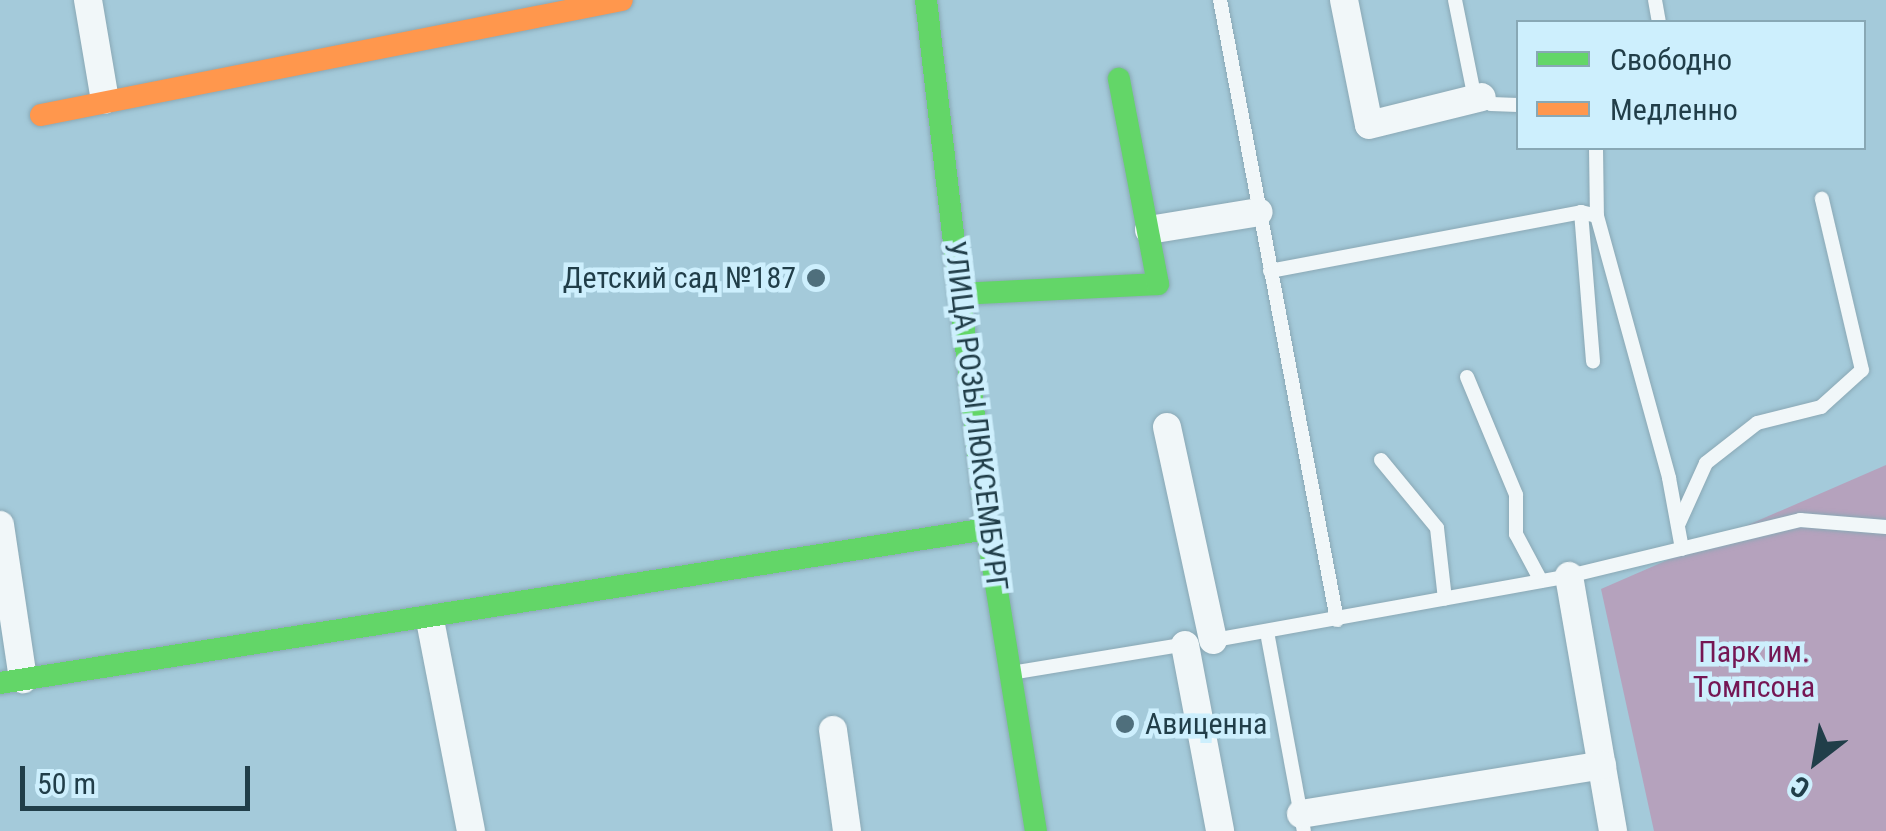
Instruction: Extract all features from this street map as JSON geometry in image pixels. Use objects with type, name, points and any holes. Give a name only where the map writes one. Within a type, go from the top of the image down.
[{"type":"street","points":[[88,0],[105,100]]},
{"type":"street","points":[[42,115],[622,0]]},
{"type":"street","name":"УЛИЦА РОЗЫ ЛЮКСЕМБУРГ","points":[[926,0],[987,530],[1036,831]]},
{"type":"street","points":[[1344,0],[1370,125],[1482,97]]},
{"type":"street","points":[[960,294],[1158,284],[1119,78]]},
{"type":"street","points":[[1149,230],[1259,212]]},
{"type":"street","points":[[1167,427],[1199,642],[1220,831]]},
{"type":"street","points":[[0,526],[12,681],[430,620],[987,530]]},
{"type":"street","points":[[1570,576],[1613,831]]},
{"type":"street","points":[[430,620],[470,831]]},
{"type":"street","points":[[833,730],[847,831]]},
{"type":"street","points":[[1303,823],[1602,765]]},
{"type":"lane","points":[[1220,0],[1337,620]]},
{"type":"lane","points":[[1455,0],[1466,68],[1482,97],[1516,104]]},
{"type":"lane","points":[[1596,150],[1598,216],[1682,548]]},
{"type":"lane","points":[[1678,526],[1706,463],[1757,422],[1820,406],[1862,370],[1822,199]]},
{"type":"lane","points":[[1270,271],[1580,212],[1598,216]]},
{"type":"lane","points":[[1580,212],[1593,362]]},
{"type":"lane","points":[[1467,377],[1516,495],[1516,534],[1541,581]]},
{"type":"lane","points":[[1382,460],[1437,528],[1445,599]]},
{"type":"lane","points":[[1010,673],[1337,620],[1570,576],[1800,520],[1886,527]]},
{"type":"lane","points":[[1267,632],[1303,823]]},
{"type":"green space","name":"Парк им. Томпсона","points":[[1886,465],[1886,831],[1654,831],[1601,589]]},
{"type":"traffic: fast","points":[[926,0],[987,529],[1036,831]]},
{"type":"traffic: fast","points":[[960,294],[1158,284],[1119,79]]},
{"type":"traffic: fast","points":[[0,683],[987,529]]},
{"type":"traffic: slow","points":[[41,115],[622,0]]},
{"type":"place","name":"Детский сад №187","points":[[816,278]]},
{"type":"place","name":"Авиценна","points":[[1125,724]]}]
